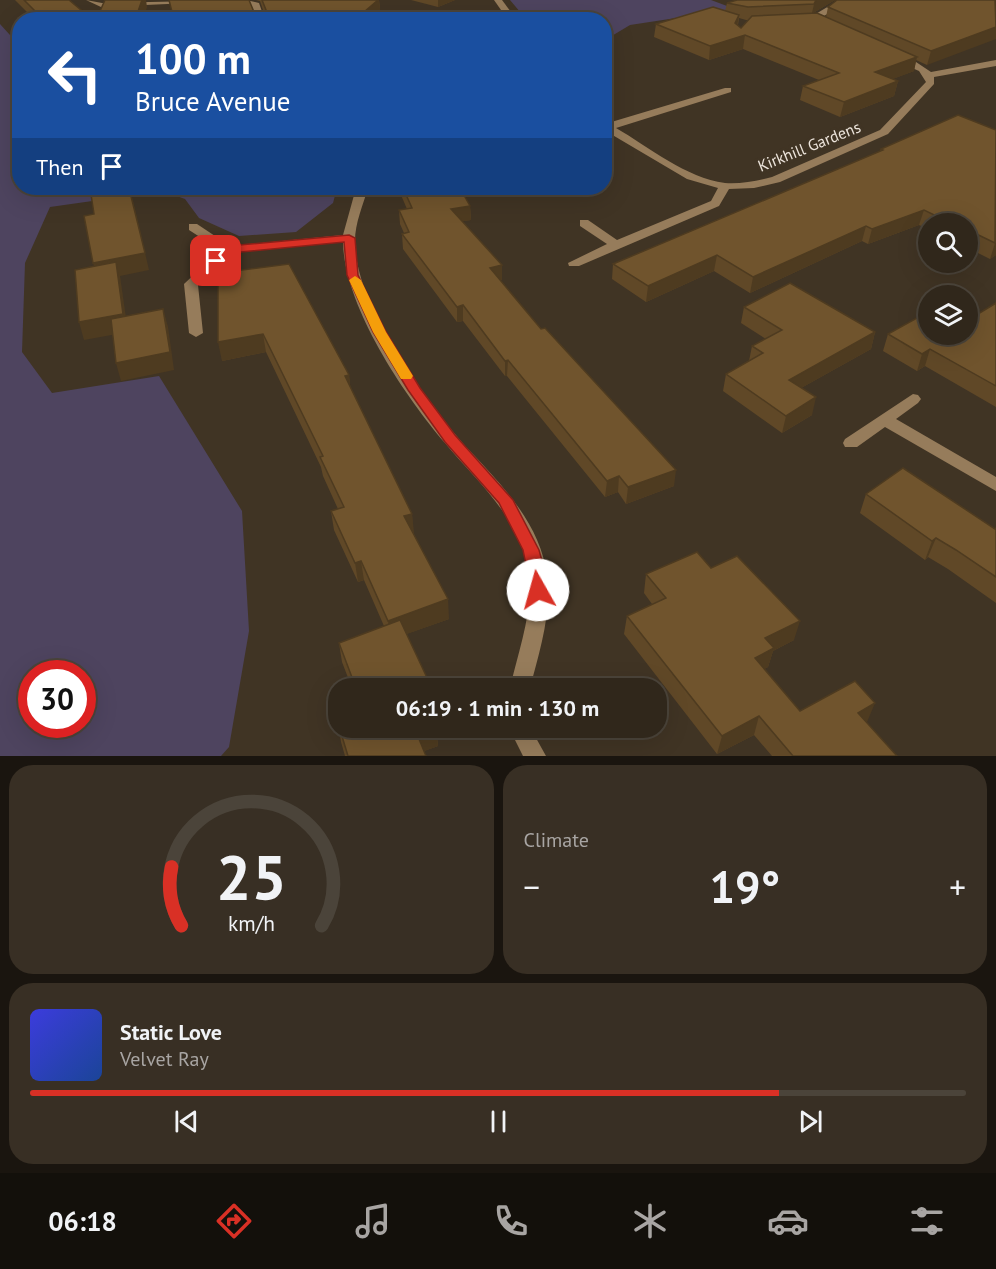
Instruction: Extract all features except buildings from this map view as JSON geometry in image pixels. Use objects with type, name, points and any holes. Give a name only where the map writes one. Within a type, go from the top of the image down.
[{"type":"street","points":[[90,0],[101,4],[231,0]]},
{"type":"street","points":[[237,0],[256,5],[258,12]]},
{"type":"street","points":[[836,32],[812,21],[845,0]]},
{"type":"street","points":[[891,56],[923,69],[930,75],[996,63]]},
{"type":"street","name":"Kirkhill Gardens","points":[[725,186],[754,185],[776,180],[884,132],[931,82],[930,75]]},
{"type":"street","points":[[612,124],[728,90]]},
{"type":"street","points":[[574,263],[715,204],[725,186],[691,177],[612,130]]},
{"type":"street","points":[[361,195],[349,238],[352,275],[380,332],[414,390],[450,439],[506,500],[531,550],[538,575],[538,606],[522,678]]},
{"type":"street","points":[[584,223],[615,244]]},
{"type":"street","points":[[193,227],[228,250]]},
{"type":"street","points":[[195,333],[191,284],[228,250],[349,238]]},
{"type":"street","points":[[851,443],[913,399]]},
{"type":"street","points":[[884,419],[996,485]]},
{"type":"street","points":[[526,738],[535,756]]},
{"type":"shaded area","points":[[510,0],[711,0],[735,9],[630,25],[612,36],[612,12],[520,12]]},
{"type":"shaded area","points":[[0,24],[12,37],[12,195],[135,195],[50,207],[25,263],[22,352],[52,393],[159,376],[242,511],[249,631],[229,747],[221,756],[0,756]]},
{"type":"shaded area","points":[[174,195],[335,195],[333,203],[296,232],[239,236],[199,218],[185,199]]},
{"type":"slow traffic","points":[[355,280],[380,332],[406,376]]},
{"type":"route","points":[[216,261],[228,250],[349,238],[352,275],[380,332],[414,390],[450,439],[506,500],[531,550],[538,575],[538,590]]}]
